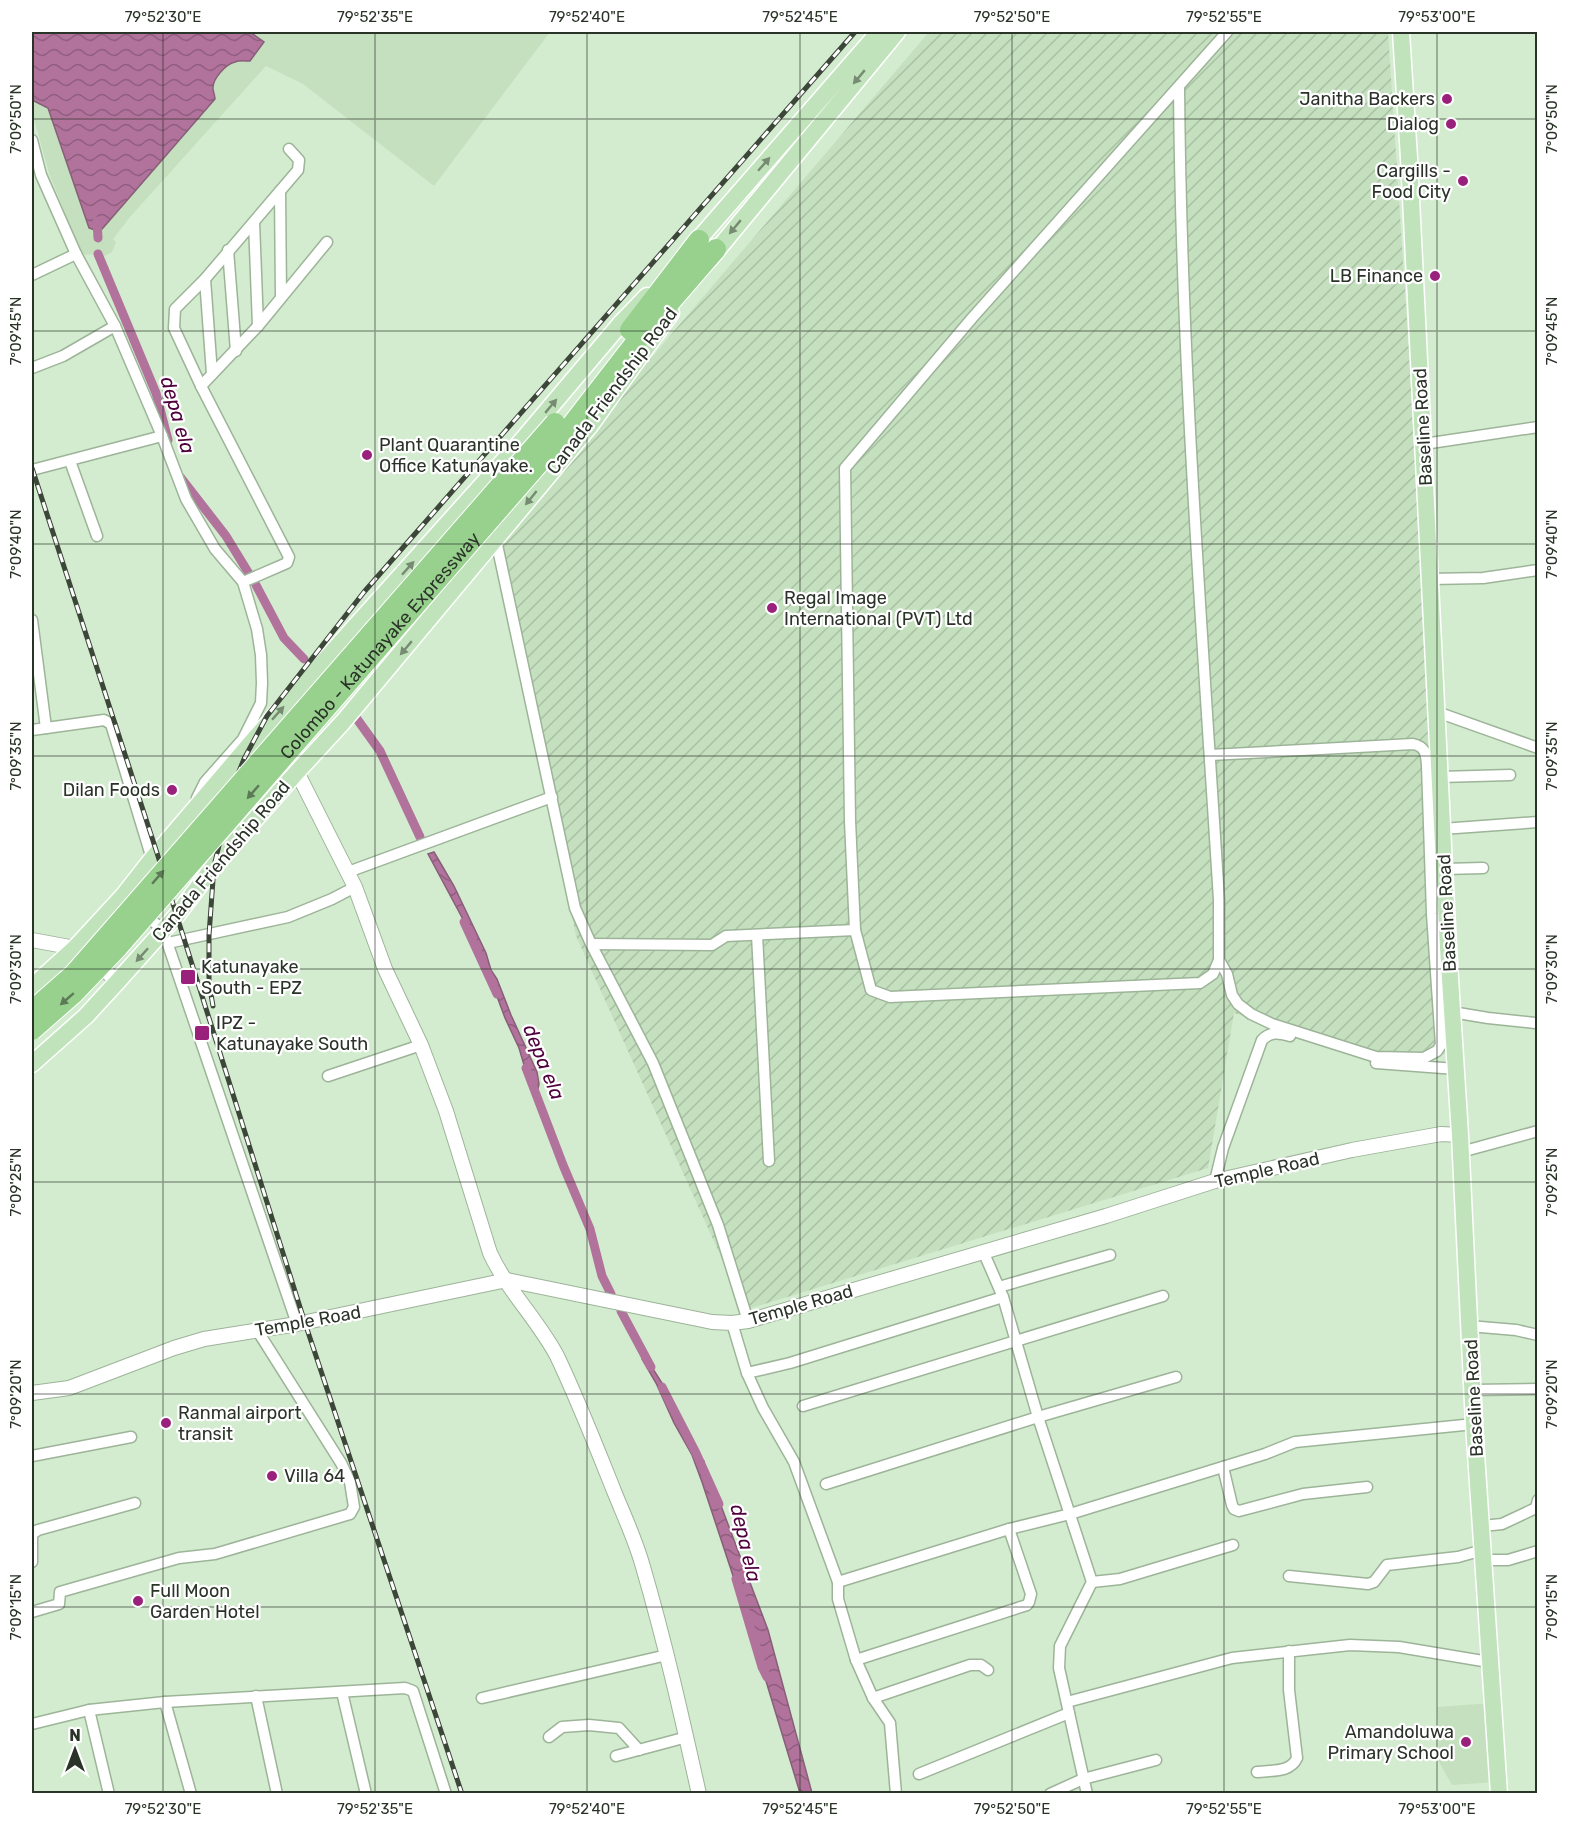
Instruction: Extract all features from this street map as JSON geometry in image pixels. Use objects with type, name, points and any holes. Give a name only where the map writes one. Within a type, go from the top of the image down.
[{"type":"highway","name":"Colombo - Katunayake Expressway","points":[[32,1030],[73,994],[118,947],[561,427],[626,335],[699,240]]},
{"type":"highway","name":"Colombo - Katunayake Expressway","points":[[32,1011],[74,974],[561,427],[716,249]]},
{"type":"main road","name":"Canada Friendship Road","points":[[32,987],[75,948],[123,896],[256,737],[525,437],[622,322],[699,240],[879,32]]},
{"type":"main road","name":"Canada Friendship Road","points":[[32,1064],[86,1016],[118,981],[165,936],[214,866],[343,722],[589,427],[716,249],[897,32]]},
{"type":"main road","name":"Baseline Road","points":[[1401,32],[1474,1424],[1498,1794]]},
{"type":"street","points":[[1179,87],[1180,191],[1190,426],[1219,900],[1219,960],[1213,974],[1200,983],[890,997],[871,990],[855,930],[850,821],[844,468],[973,317],[1227,32]]},
{"type":"street","points":[[32,140],[41,175],[75,254],[115,326],[186,499],[215,549],[243,582],[257,629],[261,655],[261,703],[243,739],[205,782],[196,801],[196,808]]},
{"type":"street","points":[[243,582],[287,563],[289,557],[201,386],[174,328],[175,309],[205,279],[298,170],[299,160],[289,149]]},
{"type":"street","points":[[280,191],[281,297]]},
{"type":"street","points":[[254,222],[258,326]]},
{"type":"street","points":[[201,386],[258,326],[327,242]]},
{"type":"street","points":[[228,250],[236,351]]},
{"type":"street","points":[[32,275],[75,254]]},
{"type":"street","points":[[205,279],[212,374]]},
{"type":"street","points":[[32,368],[63,356],[115,326]]},
{"type":"street","points":[[1424,444],[1538,427]]},
{"type":"street","points":[[32,470],[162,436]]},
{"type":"street","points":[[70,461],[97,536]]},
{"type":"street","points":[[496,540],[575,908],[591,944],[653,1063],[718,1225],[748,1321]]},
{"type":"street","points":[[1430,579],[1484,578],[1538,570]]},
{"type":"street","points":[[32,620],[35,664],[46,728]]},
{"type":"street","points":[[1437,712],[1538,748]]},
{"type":"street","points":[[32,730],[104,720],[111,724],[152,859]]},
{"type":"street","points":[[1210,754],[1413,744],[1424,749],[1427,765],[1432,914],[1441,1044],[1437,1051],[1424,1058],[1376,1057],[1272,1024],[1251,1014],[1238,1004],[1232,995],[1227,974],[1219,960]]},
{"type":"street","points":[[297,772],[355,887],[385,969],[421,1045],[446,1111],[484,1238],[494,1261],[556,1354],[591,1434],[643,1565],[667,1655],[699,1794]]},
{"type":"street","points":[[1440,777],[1510,776]]},
{"type":"street","points":[[348,872],[552,797]]},
{"type":"street","points":[[1442,829],[1538,822]]},
{"type":"street","points":[[1444,869],[1483,868]]},
{"type":"street","points":[[165,936],[288,917],[355,887]]},
{"type":"street","points":[[123,896],[165,936],[297,1324]]},
{"type":"street","points":[[591,944],[712,945],[726,936],[855,930]]},
{"type":"street","points":[[757,935],[770,1161]]},
{"type":"street","points":[[32,940],[75,948],[118,981]]},
{"type":"street","points":[[1452,1012],[1535,1023]]},
{"type":"street","points":[[1215,1181],[1223,1148],[1262,1040],[1268,1035],[1283,1034],[1372,1063],[1456,1070]]},
{"type":"street","points":[[328,1076],[421,1045]]},
{"type":"street","points":[[1461,1143],[1538,1131]]},
{"type":"street","name":"Temple Road","points":[[32,1393],[69,1388],[204,1339],[297,1324],[507,1280],[712,1322],[748,1321],[1106,1216],[1215,1181],[1352,1150],[1441,1134],[1461,1143]]},
{"type":"street","points":[[983,1251],[1001,1292],[1038,1417],[1092,1582],[1060,1646],[1059,1668],[1087,1794]]},
{"type":"street","points":[[747,1373],[790,1363],[1110,1255]]},
{"type":"street","points":[[803,1406],[1163,1296]]},
{"type":"street","points":[[732,1323],[747,1373],[794,1462],[838,1581],[838,1599],[856,1660],[873,1698],[890,1723],[896,1794]]},
{"type":"street","points":[[1469,1326],[1516,1330],[1538,1335]]},
{"type":"street","points":[[32,1612],[59,1604],[60,1592],[178,1558],[215,1554],[350,1514],[354,1507],[350,1482],[341,1463],[257,1330]]},
{"type":"street","points":[[826,1484],[1038,1417],[1176,1377]]},
{"type":"street","points":[[1473,1390],[1538,1389]]},
{"type":"street","points":[[838,1581],[1010,1529],[1070,1514],[1265,1454],[1295,1442],[1474,1424]]},
{"type":"street","points":[[32,1456],[131,1437]]},
{"type":"street","points":[[1223,1467],[1232,1505],[1239,1511],[1303,1494],[1367,1487]]},
{"type":"street","points":[[1482,1526],[1502,1524],[1536,1508],[1538,1500]]},
{"type":"street","points":[[32,1562],[32,1534],[38,1530],[135,1503]]},
{"type":"street","points":[[856,1660],[1027,1605],[1030,1594],[1010,1529]]},
{"type":"street","points":[[1092,1582],[1120,1579],[1233,1545]]},
{"type":"street","points":[[1289,1576],[1368,1584],[1374,1582],[1387,1565],[1484,1555],[1508,1560],[1538,1551]]},
{"type":"street","points":[[919,1774],[1068,1707],[1232,1658],[1350,1645],[1399,1647],[1489,1662]]},
{"type":"street","points":[[1257,1772],[1284,1770],[1294,1765],[1297,1758],[1289,1690],[1289,1652]]},
{"type":"street","points":[[482,1698],[667,1655]]},
{"type":"street","points":[[873,1698],[970,1665],[981,1665],[988,1670]]},
{"type":"street","points":[[32,1724],[88,1710],[165,1702],[405,1688],[413,1691],[446,1794]]},
{"type":"street","points":[[342,1692],[366,1794]]},
{"type":"street","points":[[256,1696],[277,1794]]},
{"type":"street","points":[[165,1702],[191,1794]]},
{"type":"street","points":[[88,1710],[109,1794]]},
{"type":"street","points":[[549,1737],[562,1727],[589,1725],[619,1728],[639,1750]]},
{"type":"street","points":[[616,1756],[687,1737]]},
{"type":"street","points":[[1050,1794],[1083,1779],[1156,1760]]},
{"type":"shaded area","points":[[32,32],[550,32],[434,186],[303,84],[266,66],[130,217],[113,239],[116,242],[112,252],[103,257],[98,254],[82,255],[49,173],[32,118]]},
{"type":"shaded area","points":[[929,32],[1388,32],[1455,1054],[1368,1055],[1234,1013],[1208,1168],[745,1310],[576,936],[496,540]]},
{"type":"shaded area","name":"Amandoluwa Primary School","points":[[1492,1703],[1495,1782],[1452,1785],[1439,1762],[1437,1707]]},
{"type":"water","points":[[32,32],[250,32],[264,42],[250,61],[231,63],[220,72],[213,85],[215,99],[102,229],[97,231],[89,228],[48,108],[32,100]]},
{"type":"water","points":[[434,852],[454,886],[486,953],[491,970],[537,1072],[538,1089],[524,1065],[481,953],[428,854]]},
{"type":"water","points":[[646,1358],[662,1383],[676,1417],[696,1453],[704,1461],[707,1479],[720,1503],[768,1630],[812,1793],[800,1793],[745,1612],[702,1482],[692,1455],[642,1359]]},
{"type":"waterway","name":"depa ela","points":[[97,221],[98,238]]},
{"type":"waterway","name":"depa ela","points":[[98,254],[156,393],[168,440]]},
{"type":"waterway","name":"depa ela","points":[[181,478],[226,536],[248,572]]},
{"type":"waterway","name":"depa ela","points":[[256,585],[284,638],[304,659]]},
{"type":"waterway","name":"depa ela","points":[[357,719],[380,751],[420,837]]},
{"type":"waterway","name":"depa ela","points":[[464,922],[497,994]]},
{"type":"waterway","name":"depa ela","points":[[526,1068],[590,1229],[602,1276],[611,1294]]},
{"type":"waterway","name":"depa ela","points":[[621,1311],[651,1367]]},
{"type":"waterway","name":"depa ela","points":[[662,1387],[719,1504]]},
{"type":"waterway","name":"depa ela","points":[[736,1579],[767,1677]]},
{"type":"railway","points":[[213,1006],[209,983],[209,935],[214,866],[234,784],[244,759],[267,716],[364,592],[855,32]]},
{"type":"railway","points":[[32,468],[157,853],[305,1323],[462,1794]]},
{"type":"place","name":"Janitha Backers","points":[[1447,99]]},
{"type":"place","name":"Dialog","points":[[1451,124]]},
{"type":"place","name":"Cargills - Food City","points":[[1463,181]]},
{"type":"place","name":"LB Finance","points":[[1435,276]]},
{"type":"place","name":"Plant Quarantine Office Katunayake.","points":[[367,455]]},
{"type":"place","name":"Regal Image International (PVT) Ltd","points":[[772,608]]},
{"type":"place","name":"Dilan Foods","points":[[172,790]]},
{"type":"place","name":"Katunayake South - EPZ","points":[[188,977]]},
{"type":"place","name":"IPZ - Katunayake South","points":[[202,1033]]},
{"type":"place","name":"Ranmal airport transit","points":[[166,1423]]},
{"type":"place","name":"Villa 64","points":[[272,1476]]},
{"type":"place","name":"Full Moon Garden Hotel","points":[[138,1601]]},
{"type":"place","name":"Amandoluwa Primary School","points":[[1466,1742]]}]
